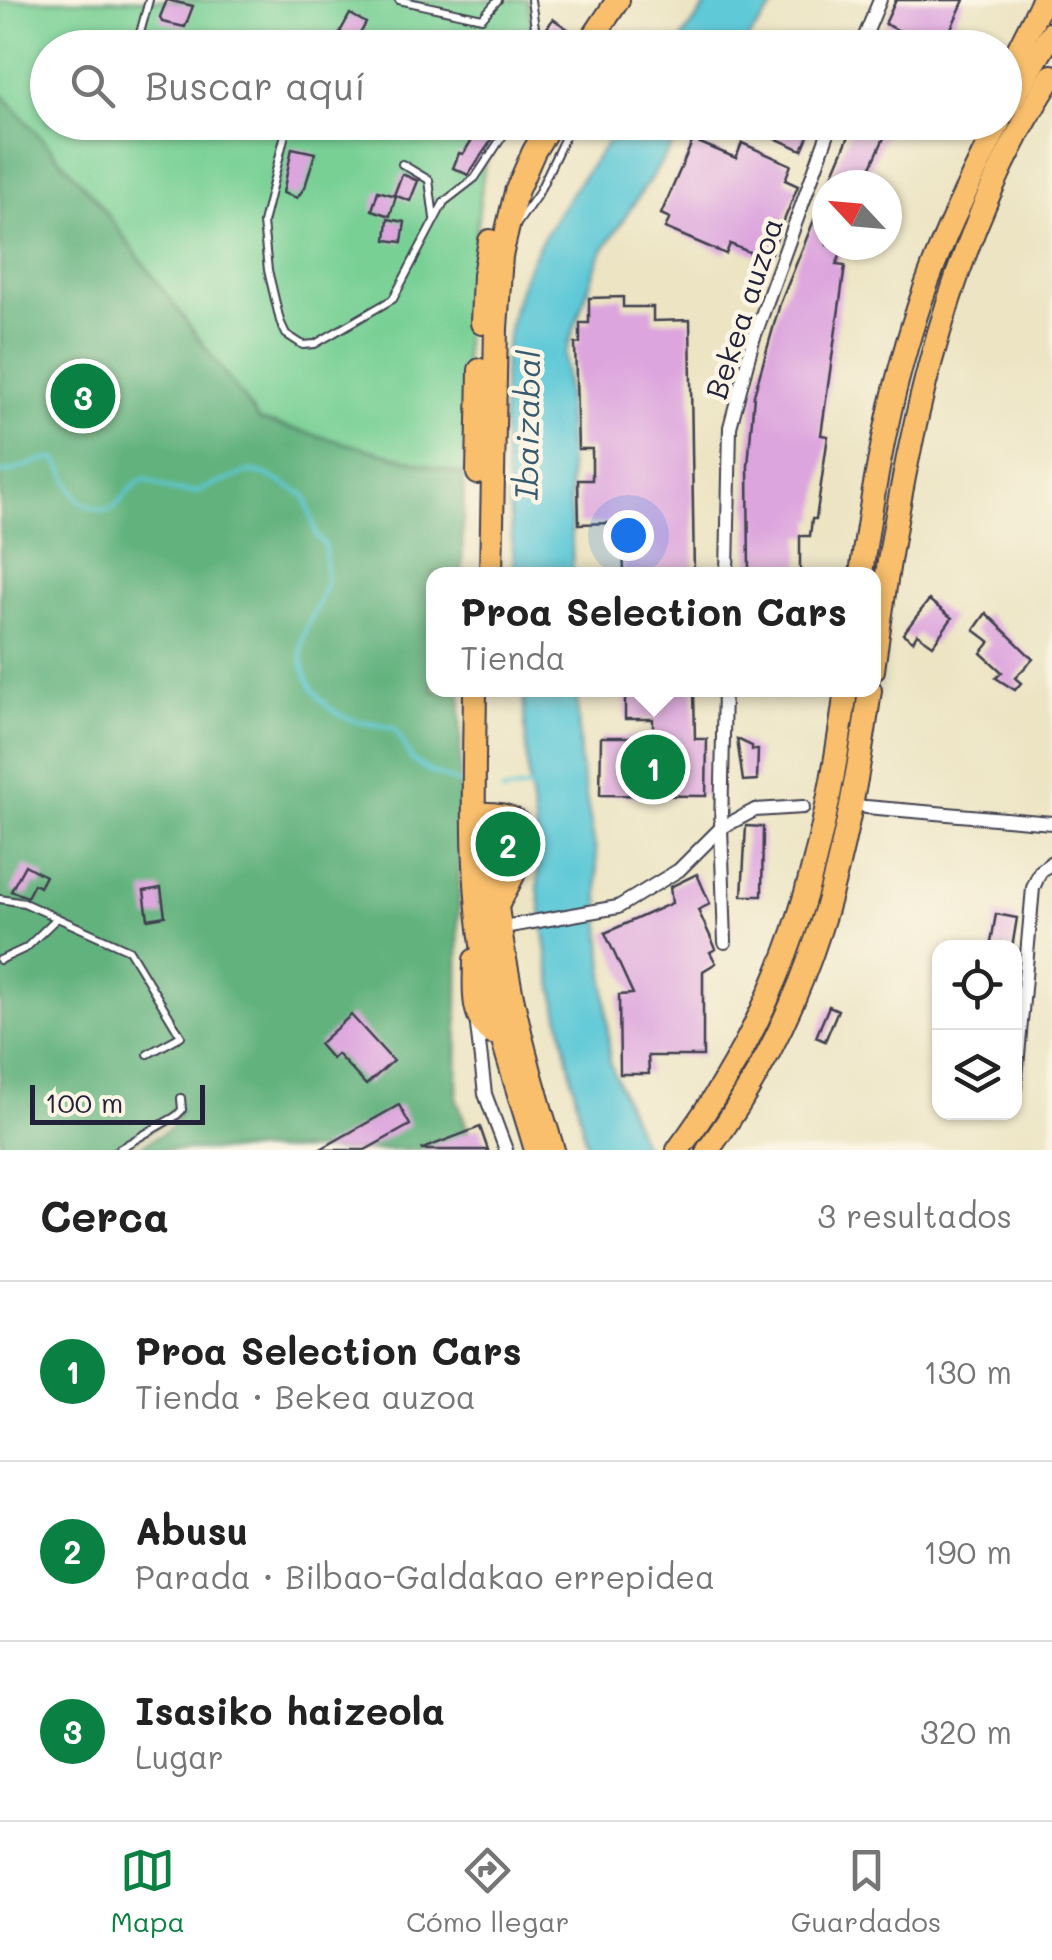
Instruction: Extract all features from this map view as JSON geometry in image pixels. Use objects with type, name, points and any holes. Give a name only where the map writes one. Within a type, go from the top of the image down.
[{"type":"highway","points":[[598,30],[618,0]]},
{"type":"highway","points":[[614,30],[633,0]]},
{"type":"highway","points":[[1022,43],[1044,0]]},
{"type":"highway","points":[[1022,84],[1052,34]]},
{"type":"highway","points":[[1022,113],[1052,76]]},
{"type":"highway","points":[[1022,121],[1052,103]]},
{"type":"highway","points":[[477,567],[484,274],[506,182],[528,140]]},
{"type":"highway","points":[[491,567],[496,328],[506,229],[516,192],[541,140]]},
{"type":"highway","points":[[862,567],[891,407],[919,308],[976,140]]},
{"type":"highway","points":[[940,250],[1003,140]]},
{"type":"highway","points":[[881,611],[892,529],[918,407],[959,270],[1006,140]]},
{"type":"highway","points":[[475,697],[503,1030],[536,1150]]},
{"type":"highway","points":[[483,814],[490,697]]},
{"type":"highway","points":[[678,1150],[758,1023],[798,928],[826,816],[845,697]]},
{"type":"highway","points":[[708,1150],[745,1095],[776,1038],[820,936],[846,838],[869,697]]},
{"type":"highway","points":[[483,814],[515,819],[526,837],[518,864],[491,918],[475,1004],[479,1020],[503,1030],[553,1150]]},
{"type":"street","points":[[868,30],[880,0]]},
{"type":"street","name":"Bekea auzoa","points":[[727,567],[730,427],[753,340],[825,140]]},
{"type":"street","points":[[724,697],[721,828],[725,942]]},
{"type":"street","points":[[491,918],[539,922],[618,907],[679,870],[721,828],[755,810],[803,806]]},
{"type":"street","points":[[866,807],[1052,823]]},
{"type":"street","points":[[1020,1030],[1033,888],[1040,872],[1052,862]]},
{"type":"street","points":[[475,1004],[485,1094],[506,1150]]},
{"type":"street","points":[[478,1054],[503,1030]]},
{"type":"lane","points":[[141,30],[150,0]]},
{"type":"lane","points":[[399,0],[482,18],[498,0]]},
{"type":"lane","points":[[531,0],[535,30]]},
{"type":"lane","points":[[283,140],[262,223],[263,240],[280,321],[294,341],[303,345],[315,344],[392,299],[444,202],[475,178],[500,140]]},
{"type":"lane","points":[[506,229],[520,222],[564,140]]},
{"type":"lane","points":[[402,164],[430,180],[434,219]]},
{"type":"lane","points":[[0,899],[24,903],[129,950],[181,1036],[148,1054]]},
{"type":"lane","points":[[0,960],[26,948],[57,918]]},
{"type":"lane","points":[[116,1150],[176,1116],[182,1110],[180,1098]]},
{"type":"green space","points":[[0,0],[527,0],[533,30],[30,30],[30,125],[0,92]]},
{"type":"green space","points":[[0,92],[30,125],[30,140],[43,140],[95,198],[259,420],[464,475],[462,567],[426,567],[426,697],[461,697],[457,1100],[475,1150],[135,1150],[172,1127],[182,1108],[176,1116],[119,1150],[0,1150]]},
{"type":"green space","points":[[43,140],[495,140],[484,167],[465,326],[464,475],[259,420],[95,198]]},
{"type":"water","points":[[710,0],[779,0],[755,30],[688,30]]},
{"type":"water","name":"Ibaizabal","points":[[610,140],[676,140],[600,255],[565,354],[573,567],[514,567],[503,413],[509,333],[518,294],[533,257]]},
{"type":"water","points":[[523,697],[577,697],[580,763],[596,853],[610,1063],[645,1150],[587,1150],[549,967]]},
{"type":"building","points":[[167,0],[193,6],[185,27],[162,22],[160,17]]},
{"type":"building","points":[[896,0],[964,0],[950,30],[898,30],[885,24]]},
{"type":"building","points":[[350,14],[366,23],[362,30],[341,30]]},
{"type":"building","points":[[553,19],[570,30],[546,30]]},
{"type":"building","points":[[472,140],[492,140],[468,175],[453,168],[459,153],[463,154]]},
{"type":"building","points":[[693,140],[736,158],[742,143],[791,165],[785,180],[798,186],[768,260],[730,244],[726,254],[665,228],[670,218],[661,214]]},
{"type":"building","points":[[779,140],[806,140],[802,150]]},
{"type":"building","points":[[847,140],[883,140],[870,170],[834,170]]},
{"type":"building","points":[[292,148],[315,153],[305,187],[297,198],[283,193]]},
{"type":"building","points":[[402,174],[418,181],[410,201],[394,195]]},
{"type":"building","points":[[378,191],[396,196],[390,216],[372,210]]},
{"type":"building","points":[[388,219],[405,222],[402,242],[386,240]]},
{"type":"building","points":[[812,225],[812,260],[838,260],[836,265],[845,266],[821,435],[828,436],[816,519],[812,519],[810,536],[800,536],[800,567],[749,567],[748,466],[754,395],[780,304]]},
{"type":"building","points":[[623,297],[623,307],[653,307],[653,321],[690,320],[694,567],[624,567],[623,543],[614,543],[613,523],[579,524],[578,480],[592,480],[592,449],[578,449],[575,344],[580,343],[580,323],[589,323],[589,298]]},
{"type":"building","points":[[929,600],[952,618],[933,645],[917,634],[913,641],[903,634]]},
{"type":"building","points":[[986,613],[1033,659],[1015,678],[1021,683],[1015,690],[996,678],[1002,672],[981,653],[990,642],[974,630]]},
{"type":"building","points":[[625,697],[694,697],[695,739],[707,739],[706,796],[600,795],[601,737],[653,737],[653,719],[625,719]]},
{"type":"building","points":[[737,739],[758,750],[757,780],[743,781]]},
{"type":"building","points":[[746,826],[763,827],[762,896],[742,896]]},
{"type":"building","points":[[25,865],[45,876],[39,887],[34,884],[27,897],[11,891]]},
{"type":"building","points":[[697,874],[710,904],[698,910],[716,949],[710,952],[716,963],[703,971],[703,1056],[648,1056],[649,1074],[620,1074],[619,995],[633,994],[605,933],[672,903],[670,887]]},
{"type":"building","points":[[161,888],[165,916],[148,919],[144,891]]},
{"type":"building","points":[[996,914],[1017,918],[1013,940],[991,940]]},
{"type":"building","points":[[829,1006],[838,1010],[825,1041],[816,1037]]},
{"type":"building","points":[[351,1015],[393,1061],[366,1085],[337,1054],[332,1059],[319,1044]]},
{"type":"building","points":[[399,1105],[410,1125],[365,1150],[319,1150]]},
{"type":"building","points":[[480,1127],[488,1150],[422,1150],[422,1149]]},
{"type":"waterway","points":[[0,473],[56,459],[79,499],[95,509],[108,511],[144,479],[172,490],[196,492],[248,472],[265,474],[305,495],[317,537],[325,545],[326,571],[324,589],[302,645],[310,684],[327,706],[338,713],[395,729],[412,760],[463,785]]},
{"type":"waterway","points":[[502,792],[532,787]]},
{"type":"place","name":"Isasiko haizeola","points":[[83,396]]},
{"type":"place","name":"Proa Selection Cars","points":[[653,767]]},
{"type":"place","name":"Abusu","points":[[508,844]]}]
